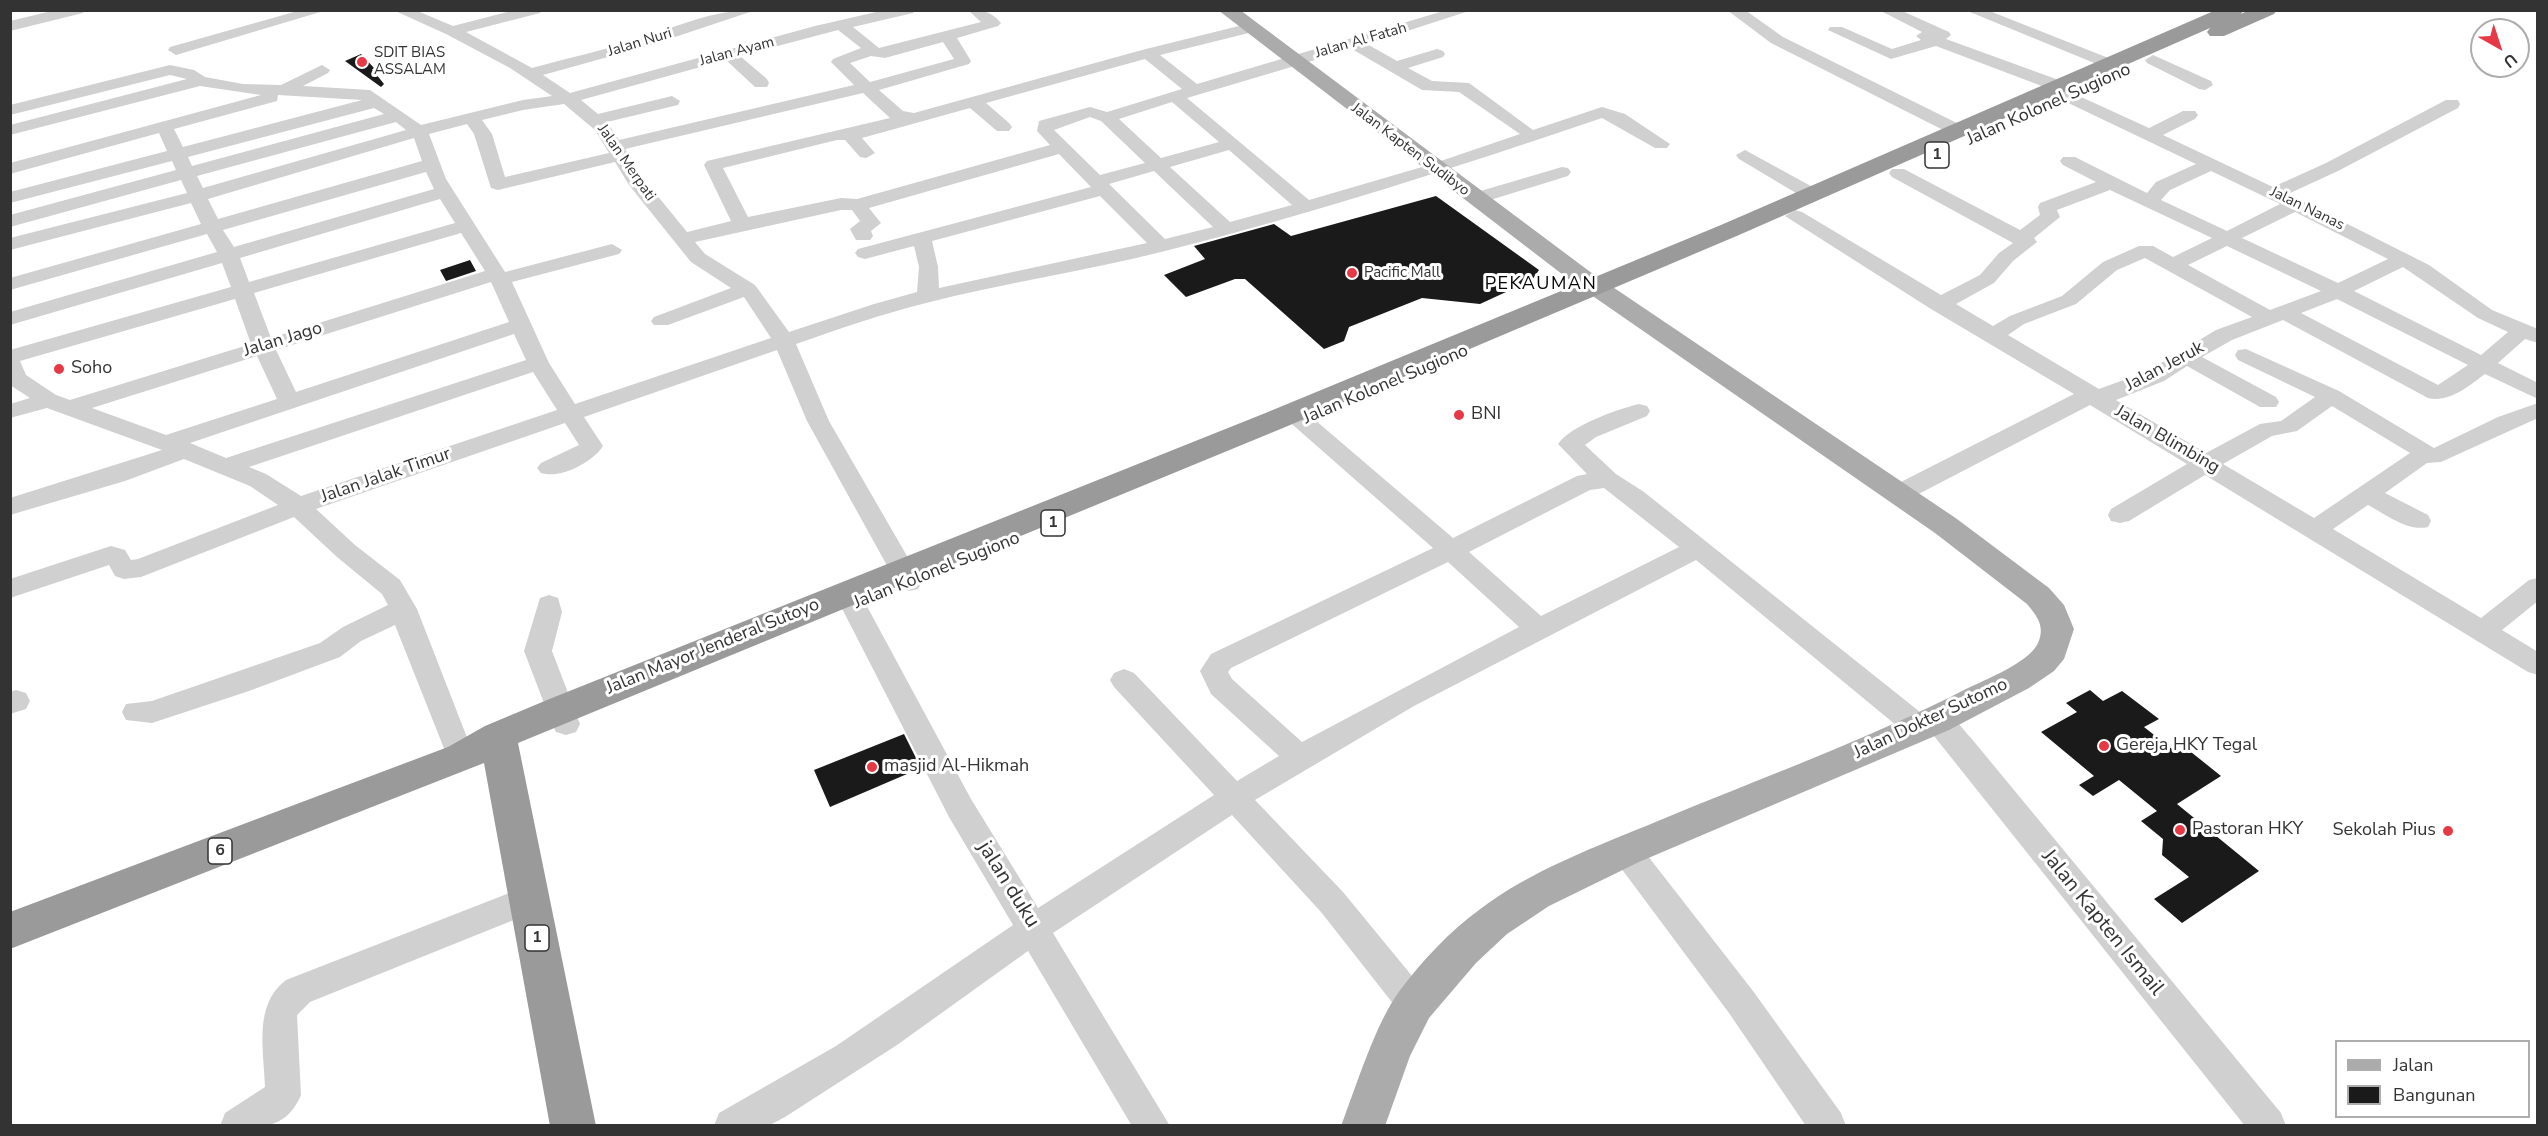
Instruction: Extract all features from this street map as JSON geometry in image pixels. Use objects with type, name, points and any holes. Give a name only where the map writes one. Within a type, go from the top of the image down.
[{"type":"highway","name":"Jalan Kolonel Sugiono","points":[[482,750],[1298,417],[1600,291],[1795,216],[1898,173],[2065,91],[2110,64],[2234,10]]},
{"type":"highway","name":"Jalan Kolonel Sugiono","points":[[1600,291],[1959,131],[2153,60],[2267,10]]},
{"type":"highway","name":"1","points":[[482,750],[530,899],[573,1125]]},
{"type":"highway","name":"6","points":[[10,932],[482,750]]},
{"type":"main road","name":"Jalan Kapten Sudibyo","points":[[1227,10],[1474,199],[1600,291]]},
{"type":"main road","name":"Jalan Dokter Sutomo","points":[[1363,1125],[1391,1051],[1414,1004],[1462,950],[1493,922],[1535,894],[1626,851],[1927,724],[2017,679],[2042,662],[2052,650],[2058,629],[2053,613],[2038,596],[1946,526],[1600,291]]},
{"type":"street","points":[[10,27],[78,10]]},
{"type":"street","points":[[176,50],[320,10]]},
{"type":"street","name":"Jalan Merpati","points":[[400,10],[452,31],[530,74],[595,120],[636,181],[709,267],[748,289],[785,343],[818,421],[905,577]]},
{"type":"street","points":[[452,31],[535,10]]},
{"type":"street","name":"Jalan Nuri","points":[[530,74],[663,37],[703,21],[749,10]]},
{"type":"street","name":"Jalan Ayam","points":[[567,99],[728,54],[908,10]]},
{"type":"street","points":[[841,25],[871,50],[885,53],[993,23],[975,10]]},
{"type":"street","name":"Jalan Al Fatah","points":[[1107,117],[1193,89],[1465,10]]},
{"type":"street","points":[[1734,10],[1777,40],[1959,131]]},
{"type":"street","points":[[1886,10],[1971,50]]},
{"type":"street","points":[[1972,10],[2110,64]]},
{"type":"street","points":[[742,224],[713,165],[837,135],[850,135],[1148,53],[1251,28]]},
{"type":"street","points":[[1853,78],[1930,38],[1971,50],[2019,30]]},
{"type":"street","points":[[1816,46],[1842,33],[1882,64]]},
{"type":"street","points":[[472,118],[483,134],[498,184],[963,61],[948,36]]},
{"type":"street","points":[[1352,42],[1428,86],[1458,84],[1525,130]]},
{"type":"street","points":[[871,50],[839,62],[898,116],[906,119]]},
{"type":"street","name":"Jalan Nanas","points":[[1971,50],[2065,91],[2149,135],[2275,193],[2403,259],[2434,277],[2481,312],[2530,334]]},
{"type":"street","points":[[1148,53],[1193,89]]},
{"type":"street","points":[[728,54],[760,83]]},
{"type":"street","points":[[1394,67],[1437,54]]},
{"type":"street","points":[[2153,60],[2205,85]]},
{"type":"street","points":[[10,110],[160,71],[180,70],[200,81],[243,89],[364,94],[410,123],[429,148],[445,192],[498,277],[538,363],[591,446],[590,450],[549,468]]},
{"type":"street","points":[[10,169],[287,91],[322,70]]},
{"type":"street","points":[[10,130],[200,81]]},
{"type":"street","points":[[1175,96],[1305,206]]},
{"type":"street","points":[[10,244],[197,196],[472,118],[534,103],[567,99]]},
{"type":"street","points":[[595,120],[672,101]]},
{"type":"street","points":[[973,101],[1003,127]]},
{"type":"street","points":[[10,198],[375,102]]},
{"type":"street","name":"Jalan Jalak Timur","points":[[10,363],[17,379],[59,404],[226,466],[258,480],[298,506],[569,413],[785,343],[881,308],[1161,246],[1226,229],[1435,169],[1627,103]]},
{"type":"street","points":[[2275,193],[2332,167],[2452,104]]},
{"type":"street","points":[[1161,246],[1046,131],[1045,125],[1090,112],[1107,117],[1226,229]]},
{"type":"street","points":[[1605,112],[1661,144]]},
{"type":"street","points":[[2149,135],[2189,115]]},
{"type":"street","points":[[10,221],[397,116]]},
{"type":"street","points":[[164,126],[212,227],[230,257],[263,346],[290,402]]},
{"type":"street","points":[[850,135],[866,153]]},
{"type":"street","points":[[858,205],[871,223],[860,229],[864,244],[921,239],[1100,185],[1156,165],[1232,144]]},
{"type":"street","points":[[684,239],[742,224],[841,204],[858,205],[1064,147]]},
{"type":"street","points":[[1745,155],[1813,195]]},
{"type":"street","points":[[2069,161],[2338,291],[2538,392]]},
{"type":"street","points":[[10,284],[433,164]]},
{"type":"street","points":[[2150,201],[2163,186],[2211,164]]},
{"type":"street","points":[[1474,199],[1562,172]]},
{"type":"street","points":[[1898,173],[2022,238],[2027,244],[2006,257],[1987,279],[1938,305]]},
{"type":"street","points":[[2022,238],[2050,217],[2047,207],[2111,183]]},
{"type":"street","points":[[10,319],[230,257],[445,192]]},
{"type":"street","points":[[2175,264],[2296,204]]},
{"type":"street","name":"Jalan Blimbing","points":[[1795,216],[1938,305],[2205,462],[2538,665]]},
{"type":"street","points":[[10,357],[465,226]]},
{"type":"street","points":[[921,239],[930,275],[927,296]]},
{"type":"street","name":"Jalan Jago","points":[[10,411],[59,404],[498,277],[612,250]]},
{"type":"street","points":[[1991,336],[2017,320],[2069,300],[2110,266],[2146,250],[2436,393],[2446,390],[2530,334]]},
{"type":"street","name":"Jalan Jeruk","points":[[1898,494],[2068,406],[2093,397],[2113,394],[2145,380],[2224,335],[2338,291],[2403,259]]},
{"type":"street","points":[[661,321],[748,289]]},
{"type":"street","points":[[10,507],[117,476],[176,447],[290,402],[521,326]]},
{"type":"street","points":[[2246,355],[2331,396],[2426,453],[2438,457],[2506,422],[2538,410]]},
{"type":"street","points":[[2186,357],[2268,402]]},
{"type":"street","points":[[226,466],[538,363]]},
{"type":"street","points":[[2120,515],[2205,462],[2268,429],[2282,429],[2289,426],[2331,396]]},
{"type":"street","name":"Jalan Kapten Ismail","points":[[1639,411],[1588,432],[1570,444],[1608,480],[1635,498],[1697,549],[1927,724],[1961,746],[2109,933],[2268,1125]]},
{"type":"street","points":[[1298,417],[1539,629]]},
{"type":"street","points":[[2315,530],[2426,453]]},
{"type":"street","points":[[1300,758],[1221,686],[1214,671],[1216,665],[1585,483],[1608,480]]},
{"type":"street","points":[[2367,494],[2419,521]]},
{"type":"street","points":[[10,589],[111,555],[116,556],[124,570],[141,568],[298,506],[346,551],[392,587],[482,750]]},
{"type":"street","points":[[732,1125],[815,1081],[860,1052],[1034,928],[1235,797],[1300,758],[1539,629],[1697,549]]},
{"type":"street","points":[[2483,631],[2538,587]]},
{"type":"street","name":"jalan duku","points":[[850,599],[960,808],[1152,1125]]},
{"type":"street","points":[[549,605],[549,623],[538,642],[538,651],[563,717]]},
{"type":"street","points":[[136,712],[152,712],[330,650],[352,634],[404,609]]},
{"type":"street","points":[[1124,681],[1332,902],[1414,1004]]},
{"type":"street","points":[[1626,851],[1742,1002],[1828,1125]]},
{"type":"street","points":[[238,1125],[264,1111],[283,1095],[280,1015],[281,1007],[293,995],[530,899]]},
{"type":"building","points":[[361,54],[375,69],[372,69],[384,84],[381,87],[345,61]]},
{"type":"building","name":"Pacific Mall","points":[[1436,196],[1539,270],[1532,280],[1480,304],[1422,298],[1349,327],[1344,341],[1324,349],[1245,279],[1235,279],[1186,297],[1164,275],[1205,259],[1194,246],[1274,224],[1291,236]]},
{"type":"building","points":[[470,260],[476,271],[446,281],[440,270]]},
{"type":"building","points":[[2090,690],[2103,701],[2122,691],[2159,719],[2144,727],[2177,753],[2186,748],[2221,776],[2177,804],[2259,871],[2182,923],[2154,899],[2189,877],[2162,855],[2163,839],[2141,821],[2157,811],[2119,780],[2093,796],[2079,785],[2094,776],[2041,732],[2077,712],[2066,703]]},
{"type":"building","name":"masjid Al-Hikmah","points":[[904,734],[921,768],[830,807],[814,770]]},
{"type":"place","name":"SDIT BIAS ASSALAM","points":[[362,62]]},
{"type":"place","name":"Pacific Mall","points":[[1352,273]]},
{"type":"place","name":"Soho","points":[[59,369]]},
{"type":"place","name":"BNI","points":[[1459,415]]},
{"type":"place","name":"Gereja HKY Tegal","points":[[2104,746]]},
{"type":"place","name":"masjid Al-Hikmah","points":[[872,767]]},
{"type":"place","name":"Pastoran HKY","points":[[2180,830]]},
{"type":"place","name":"Sekolah Pius","points":[[2448,831]]},
{"type":"district","name":"PEKAUMAN","points":[[1541,285]]}]
